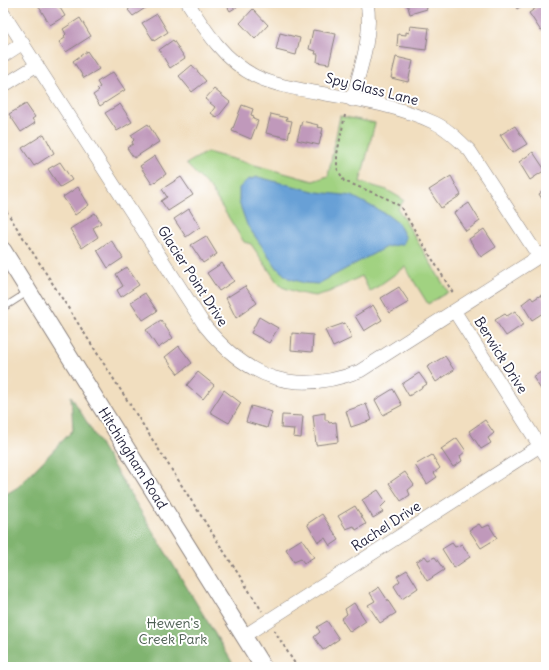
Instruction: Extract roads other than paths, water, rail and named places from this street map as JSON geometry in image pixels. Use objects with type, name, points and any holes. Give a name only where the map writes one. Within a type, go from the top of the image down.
[{"type":"street","name":"Spy Glass Lane","points":[[188,3],[210,37],[220,49],[257,77],[301,90],[403,111],[436,123],[458,139],[470,151],[542,254]]},
{"type":"street","points":[[352,100],[367,39],[367,3]]},
{"type":"street","name":"Glacier Point Drive","points":[[3,12],[205,326],[220,344],[247,366],[282,380],[300,383],[341,379],[360,371],[455,312],[542,254]]},
{"type":"street","points":[[3,56],[24,43]]},
{"type":"street","points":[[3,86],[38,65]]},
{"type":"street","name":"Hitchingham Road","points":[[3,250],[263,667]]},
{"type":"street","name":"Berwick Drive","points":[[455,312],[544,448]]},
{"type":"street","name":"Rachel Drive","points":[[244,636],[544,448]]},
{"type":"lane","points":[[3,308],[29,291]]},
{"type":"water","points":[[258,177],[317,192],[352,196],[386,214],[398,223],[406,238],[403,244],[386,247],[318,284],[304,283],[288,278],[278,269],[247,225],[239,202],[239,188],[247,180]]},
{"type":"park label","name":"Hewen's Creek Park","points":[[173,632]]}]
